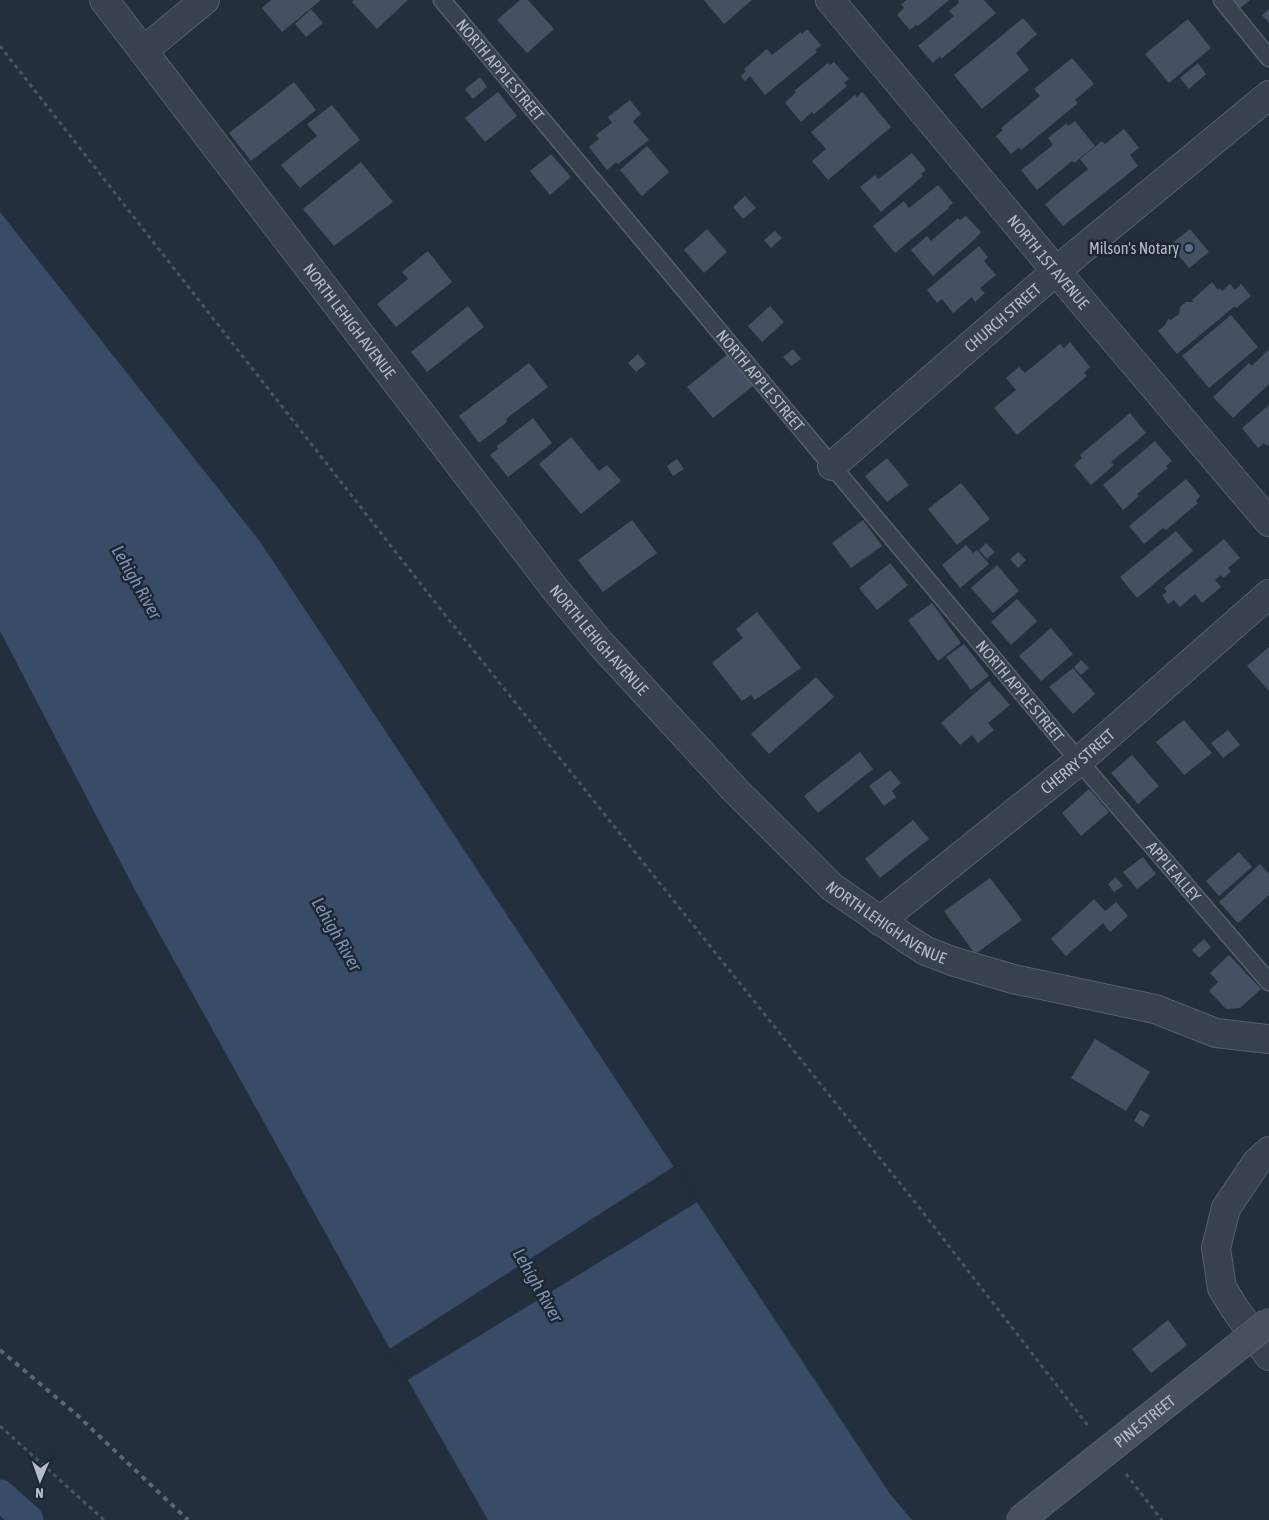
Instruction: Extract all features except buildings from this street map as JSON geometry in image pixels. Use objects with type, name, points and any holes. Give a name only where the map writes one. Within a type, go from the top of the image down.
[{"type":"main road","name":"PINE STREET","points":[[1020,1520],[1269,1322]]},
{"type":"street","name":"NORTH LEHIGH AVENUE","points":[[104,0],[549,581],[601,644],[735,790],[832,887],[926,951],[952,961],[1013,979],[1155,1009],[1216,1033],[1269,1039]]},
{"type":"street","points":[[143,51],[204,0]]},
{"type":"street","name":"NORTH 1ST AVENUE","points":[[830,0],[1269,522]]},
{"type":"street","name":"CHURCH STREET","points":[[832,466],[1056,271],[1269,94]]},
{"type":"street","name":"CHERRY STREET","points":[[880,921],[1079,761],[1269,594]]},
{"type":"street","points":[[1269,1151],[1257,1162],[1226,1208],[1216,1248],[1222,1288],[1269,1356]]},
{"type":"lane","name":"NORTH APPLE STREET","points":[[442,0],[1079,761]]},
{"type":"lane","points":[[1222,0],[1269,58]]},
{"type":"lane","name":"APPLE ALLEY","points":[[1079,761],[1269,982]]},
{"type":"path","points":[[0,46],[438,606],[912,1198],[1094,1434]]},
{"type":"path","points":[[0,1426],[104,1520]]},
{"type":"path","points":[[1125,1473],[1162,1520]]},
{"type":"water","name":"Lehigh River","points":[[0,212],[261,543],[890,1494],[912,1520],[488,1520],[381,1333],[135,890],[0,631]]},
{"type":"pier","points":[[676,1165],[699,1201],[406,1381],[388,1350]]},
{"type":"waterway","points":[[0,1495],[28,1520]]},
{"type":"railway","points":[[0,1350],[77,1415],[188,1520]]},
{"type":"place","name":"Milson's Notary","points":[[1189,248]]}]
